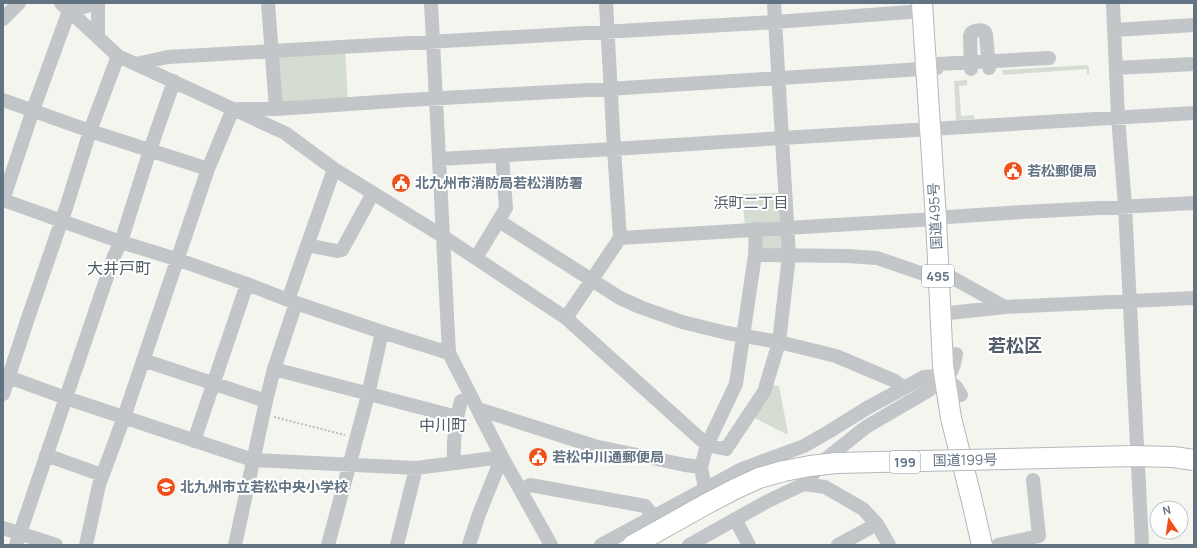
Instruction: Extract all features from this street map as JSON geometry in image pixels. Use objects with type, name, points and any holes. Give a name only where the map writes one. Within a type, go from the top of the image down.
[{"type":"highway","name":"国道495号","points":[[927,6],[935,68],[936,129],[949,354],[961,395],[991,545]]},
{"type":"highway","name":"国道495号","points":[[949,354],[945,378],[951,418],[982,545]]},
{"type":"highway","name":"国道199号","points":[[633,545],[735,489],[759,478],[810,466],[836,463],[1133,456],[1173,457],[1194,460]]},
{"type":"highway","name":"国道199号","points":[[660,545],[741,500],[782,485],[812,479],[837,476],[1129,468],[1172,470],[1194,473]]},
{"type":"street","points":[[3,19],[19,3]]},
{"type":"street","points":[[67,8],[95,3]]},
{"type":"street","points":[[98,3],[98,37]]},
{"type":"street","points":[[268,3],[276,109]]},
{"type":"street","points":[[431,3],[449,353],[502,457],[551,545]]},
{"type":"street","points":[[566,318],[620,238],[606,3]]},
{"type":"street","points":[[67,8],[118,56],[285,133],[334,169],[444,237],[566,318],[707,445],[726,448],[764,392],[779,342],[790,256],[774,3]]},
{"type":"street","points":[[1113,3],[1142,545]]},
{"type":"street","points":[[135,64],[168,57],[775,22],[927,6]]},
{"type":"street","points":[[67,8],[3,200],[382,332],[449,353]]},
{"type":"street","points":[[1114,30],[1194,25]]},
{"type":"street","points":[[971,65],[970,32],[983,30],[986,32],[988,64]]},
{"type":"street","points":[[3,394],[6,376],[61,221],[90,131],[118,56]]},
{"type":"street","points":[[233,109],[276,109],[1049,61]]},
{"type":"street","points":[[1116,68],[1194,64]]},
{"type":"street","points":[[18,539],[114,256],[121,242],[150,150],[174,81]]},
{"type":"street","points":[[3,100],[90,131],[208,169]]},
{"type":"street","points":[[86,545],[102,475],[124,417],[208,169],[233,109]]},
{"type":"street","points":[[439,159],[1194,113]]},
{"type":"street","points":[[476,258],[506,208],[502,155]]},
{"type":"street","points":[[235,545],[264,407],[274,369],[307,245],[334,169]]},
{"type":"street","points":[[307,245],[337,251],[342,250],[373,193]]},
{"type":"street","points":[[620,238],[1194,202]]},
{"type":"street","points":[[499,221],[592,281],[620,298],[640,307],[682,322],[743,336],[779,342],[836,356],[895,381],[904,388]]},
{"type":"street","points":[[705,489],[701,467],[707,445],[736,384],[755,255],[756,229]]},
{"type":"street","points":[[755,255],[847,256],[877,258],[945,278],[1005,307]]},
{"type":"street","points":[[194,441],[247,284]]},
{"type":"street","points":[[946,313],[1005,307],[1194,298]]},
{"type":"street","points":[[328,545],[368,395],[382,332]]},
{"type":"street","points":[[601,545],[742,468],[804,446],[830,432],[867,408],[932,372],[949,354]]},
{"type":"street","points":[[143,360],[213,384],[264,407]]},
{"type":"street","points":[[274,369],[368,395],[457,417]]},
{"type":"street","points":[[6,376],[66,398],[253,460],[416,468],[502,457]]},
{"type":"street","points":[[924,376],[938,376],[945,378],[956,387],[961,395]]},
{"type":"street","points":[[688,545],[768,501],[804,484],[827,458],[861,431],[914,399],[945,378]]},
{"type":"street","points":[[914,399],[926,397],[937,398],[945,405],[951,418]]},
{"type":"street","points":[[454,463],[454,435],[461,401]]},
{"type":"street","points":[[478,409],[594,446],[701,467]]},
{"type":"street","points":[[46,455],[102,475]]},
{"type":"street","points":[[469,545],[502,457]]},
{"type":"street","points":[[397,545],[416,468]]},
{"type":"street","points":[[998,545],[1039,536],[1033,480]]},
{"type":"street","points":[[804,484],[825,487],[863,509],[878,524],[889,545]]},
{"type":"street","points":[[521,490],[530,486],[645,506],[654,516]]},
{"type":"street","points":[[735,520],[749,545]]},
{"type":"street","points":[[838,545],[878,524]]},
{"type":"street","points":[[3,528],[18,539],[56,545]]},
{"type":"path","points":[[264,407],[356,438]]},
{"type":"shaded area","points":[[345,50],[348,101],[279,104],[276,54]]},
{"type":"shaded area","points":[[1087,65],[1089,67],[1089,74],[1087,74],[1087,69],[1003,75],[1002,70]]},
{"type":"shaded area","points":[[967,80],[967,85],[959,86],[961,116],[974,115],[974,119],[956,120],[954,81]]},
{"type":"shaded area","points":[[783,193],[784,223],[745,226],[742,194]]},
{"type":"shaded area","points":[[785,231],[786,252],[759,251],[760,233]]},
{"type":"shaded area","points":[[770,385],[779,386],[788,433],[786,434],[753,417]]},
{"type":"place","name":"若松郵便局","points":[[1013,171]]},
{"type":"place","name":"北九州市消防局若松消防署","points":[[401,183]]},
{"type":"place","name":"若松中川通郵便局","points":[[538,457]]},
{"type":"place","name":"北九州市立若松中央小学校","points":[[166,487]]},
{"type":"district","name":"浜町二丁目","points":[[751,203]]},
{"type":"district","name":"大井戸町","points":[[119,268]]},
{"type":"district","name":"若松区","points":[[1015,346]]},
{"type":"district","name":"中川町","points":[[443,425]]}]
